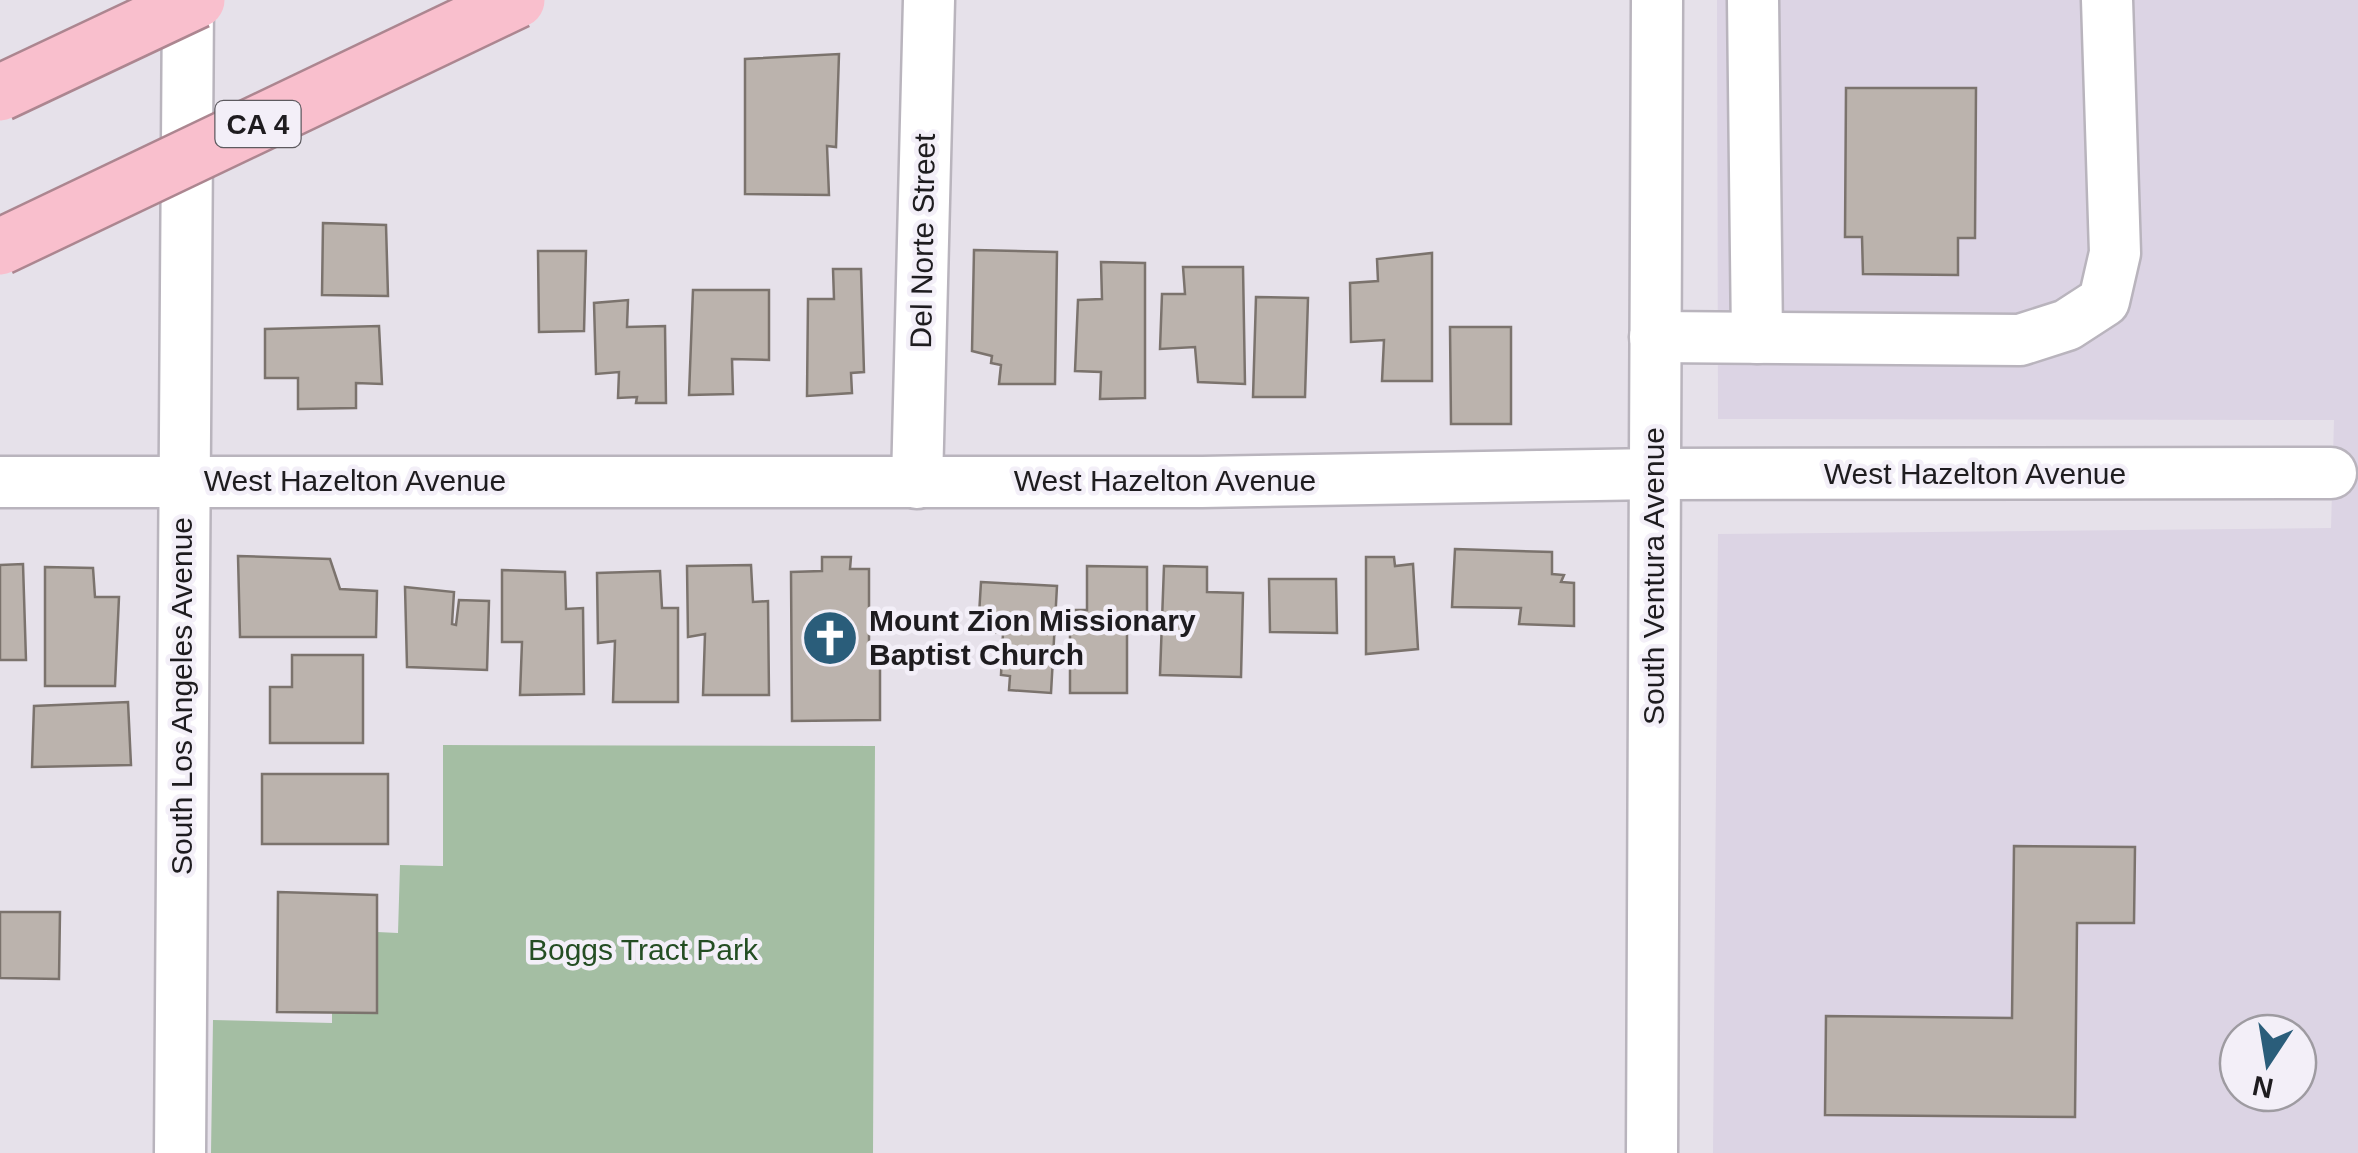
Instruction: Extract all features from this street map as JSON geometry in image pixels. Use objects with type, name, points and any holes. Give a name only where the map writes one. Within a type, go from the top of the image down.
[{"type":"highway","points":[[0,93],[197,0]]},
{"type":"highway","name":"CA 4","points":[[0,248],[517,0]]},
{"type":"street","name":"South Los Angeles Avenue","points":[[180,1153],[188,0]]},
{"type":"street","name":"Del Norte Street","points":[[917,483],[929,0]]},
{"type":"street","name":"South Ventura Avenue","points":[[1652,1153],[1658,0]]},
{"type":"street","points":[[1753,0],[1756,338]]},
{"type":"street","points":[[1656,337],[2020,340],[2067,325],[2104,301],[2115,253],[2107,0]]},
{"type":"street","name":"West Hazelton Avenue","points":[[0,482],[1202,482],[1655,474],[2330,472]]},
{"type":"shaded area","points":[[1717,0],[2358,0],[2358,1153],[1713,1153],[1718,534],[2331,528],[2334,420],[1718,419]]},
{"type":"green space","name":"Boggs Tract Park","points":[[443,745],[875,746],[873,1153],[211,1153],[213,1020],[332,1023],[332,1013],[377,1013],[377,932],[398,933],[400,865],[443,866]]},
{"type":"building","points":[[839,54],[836,147],[827,146],[829,195],[745,194],[745,59]]},
{"type":"building","points":[[1846,88],[1976,88],[1975,238],[1958,238],[1958,275],[1863,274],[1862,237],[1845,237]]},
{"type":"building","points":[[323,223],[386,225],[388,296],[322,295]]},
{"type":"building","points":[[974,250],[1057,252],[1055,384],[999,384],[1001,365],[991,363],[992,356],[972,351]]},
{"type":"building","points":[[538,251],[586,251],[584,331],[539,332]]},
{"type":"building","points":[[1432,253],[1432,381],[1382,381],[1384,340],[1351,342],[1350,283],[1378,281],[1377,259]]},
{"type":"building","points":[[1101,262],[1145,263],[1145,398],[1100,399],[1101,372],[1075,371],[1078,300],[1102,299]]},
{"type":"building","points":[[1183,267],[1243,267],[1245,384],[1198,382],[1195,347],[1160,349],[1162,294],[1185,294]]},
{"type":"building","points":[[833,269],[861,269],[864,372],[851,373],[852,393],[807,396],[808,299],[834,299]]},
{"type":"building","points":[[693,290],[769,290],[769,360],[732,359],[733,394],[689,395]]},
{"type":"building","points":[[1256,297],[1308,298],[1305,397],[1253,397]]},
{"type":"building","points":[[628,300],[627,327],[665,326],[666,403],[636,403],[637,397],[618,398],[619,372],[596,374],[594,303]]},
{"type":"building","points":[[379,326],[382,384],[356,383],[356,408],[298,409],[298,378],[265,378],[265,329]]},
{"type":"building","points":[[1450,327],[1511,327],[1511,424],[1451,424]]},
{"type":"building","points":[[1455,549],[1552,552],[1552,574],[1564,575],[1561,582],[1574,583],[1574,626],[1519,624],[1521,608],[1452,607]]},
{"type":"building","points":[[238,556],[330,559],[340,589],[377,591],[376,637],[240,637]]},
{"type":"building","name":"Mount Zion Missionary Baptist Church","points":[[822,557],[851,557],[850,569],[869,569],[869,644],[880,644],[880,720],[792,721],[791,572],[822,571]]},
{"type":"building","points":[[1366,557],[1394,557],[1395,566],[1413,564],[1418,649],[1366,654]]},
{"type":"building","points":[[23,564],[26,660],[0,660],[0,565]]},
{"type":"building","points":[[751,565],[753,602],[768,601],[769,695],[703,695],[705,634],[688,637],[687,566]]},
{"type":"building","points":[[1087,566],[1147,567],[1147,618],[1127,618],[1127,693],[1070,693],[1070,610],[1087,610]]},
{"type":"building","points":[[1164,566],[1207,567],[1207,592],[1243,593],[1241,677],[1160,675]]},
{"type":"building","points":[[45,567],[93,568],[95,597],[119,597],[115,686],[45,686]]},
{"type":"building","points":[[502,570],[565,572],[566,609],[583,608],[584,694],[520,695],[522,642],[502,642]]},
{"type":"building","points":[[660,571],[662,608],[678,608],[678,702],[613,702],[615,641],[598,643],[597,573]]},
{"type":"building","points":[[1269,579],[1336,579],[1337,633],[1270,632]]},
{"type":"building","points":[[981,582],[1057,586],[1051,693],[1009,690],[1010,676],[1001,675],[1003,633],[978,632]]},
{"type":"building","points":[[405,587],[454,592],[452,624],[456,625],[459,600],[489,601],[487,670],[407,667]]},
{"type":"building","points":[[292,655],[363,655],[363,743],[270,743],[270,687],[292,687]]},
{"type":"building","points":[[128,702],[131,765],[32,767],[34,706]]},
{"type":"building","points":[[262,774],[388,774],[388,844],[262,844]]},
{"type":"building","points":[[2014,846],[2135,847],[2134,923],[2077,923],[2075,1117],[1825,1115],[1826,1016],[2012,1018]]},
{"type":"building","points":[[278,892],[377,895],[377,1013],[277,1012]]},
{"type":"building","points":[[0,912],[60,912],[59,979],[0,978]]},
{"type":"place","name":"Mount Zion Missionary Baptist Church","points":[[830,638]]}]
